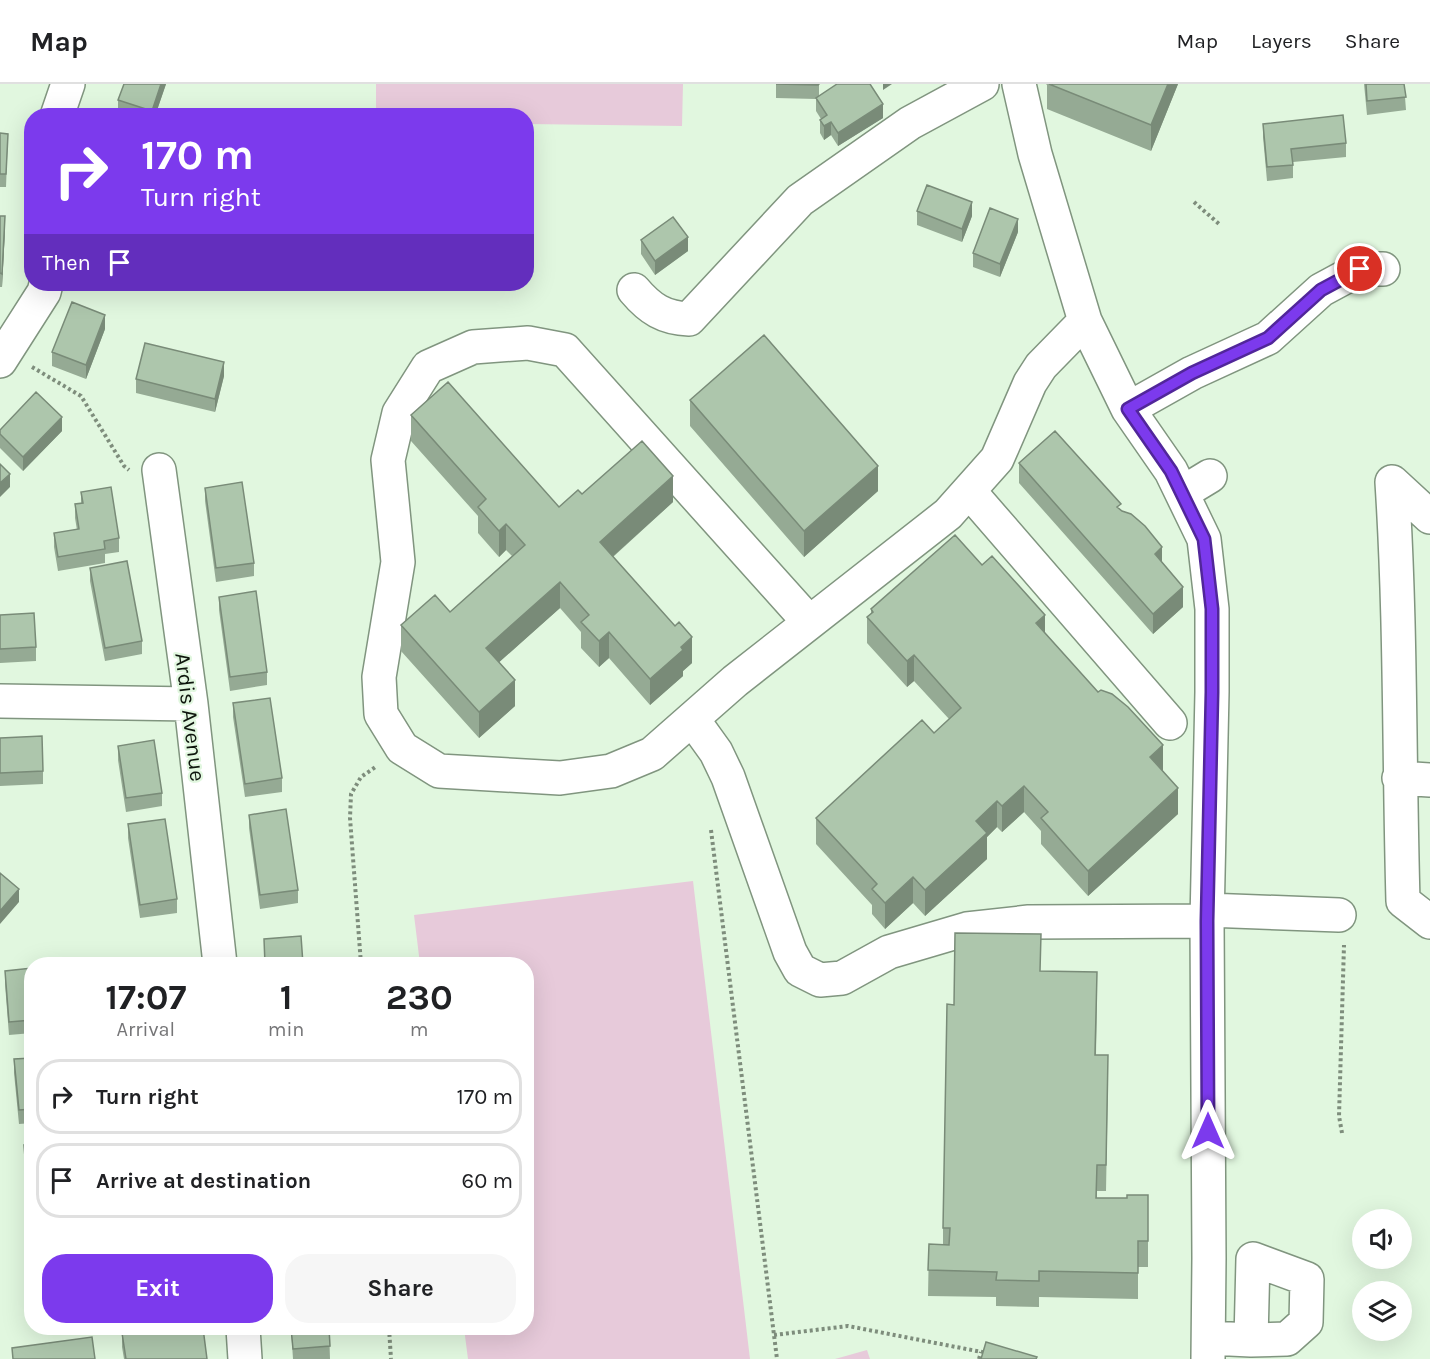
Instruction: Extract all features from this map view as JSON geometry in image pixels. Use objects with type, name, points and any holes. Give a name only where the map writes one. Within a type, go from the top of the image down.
[{"type":"street","points":[[60,108],[68,84]]},
{"type":"street","points":[[634,290],[645,304],[671,318],[689,319],[800,200],[910,123],[982,84]]},
{"type":"street","points":[[1019,84],[1035,154],[1085,321],[1128,409],[1171,471],[1204,539],[1212,609],[1207,916],[1208,1348],[1251,1340],[1287,1339],[1306,1322],[1307,1279],[1253,1259],[1209,1258]]},
{"type":"street","points":[[1128,409],[1192,373],[1268,338],[1321,290],[1360,269],[1383,269]]},
{"type":"street","points":[[3,356],[44,291]]},
{"type":"street","points":[[809,622],[566,350],[528,343],[473,346],[428,367],[399,413],[388,460],[398,562],[379,677],[381,714],[402,748],[440,771],[560,778],[611,771],[652,753],[693,720],[735,681],[948,514],[997,459],[1030,383],[1041,366],[1085,321]]},
{"type":"street","name":"Ardis Avenue","points":[[159,470],[191,704],[219,957]]},
{"type":"street","points":[[1182,493],[1210,476]]},
{"type":"street","points":[[1430,517],[1392,482],[1400,715],[1415,779],[1403,901],[1430,922]]},
{"type":"street","points":[[969,491],[1170,723]]},
{"type":"street","points":[[0,701],[191,704]]},
{"type":"street","points":[[693,720],[716,752],[728,777],[790,952],[800,970],[820,980],[842,978],[889,952],[967,929],[1029,922],[1207,916],[1338,915]]},
{"type":"street","points":[[1251,1340],[1253,1259]]},
{"type":"street","points":[[243,1335],[245,1359]]},
{"type":"path","points":[[1194,202],[1219,224]]},
{"type":"path","points":[[3,356],[81,396],[124,466],[159,470]]},
{"type":"path","points":[[360,957],[350,818],[351,794],[361,777],[402,748]]},
{"type":"path","points":[[711,823],[777,1359]]},
{"type":"path","points":[[1338,915],[1344,945],[1339,1116],[1342,1133]]},
{"type":"path","points":[[774,1335],[848,1326],[990,1354]]},
{"type":"path","points":[[390,1335],[392,1359]]},
{"type":"path","points":[[979,1359],[981,1352]]},
{"type":"shaded area","points":[[376,84],[683,84],[682,126],[534,124],[534,108],[376,108]]},
{"type":"shaded area","points":[[693,881],[750,1359],[468,1359],[465,1335],[534,1335],[534,957],[419,957],[414,915]]},
{"type":"shaded area","points":[[867,1350],[870,1359],[835,1359]]},
{"type":"building","points":[[124,84],[161,84],[153,108],[143,108],[118,100]]},
{"type":"building","points":[[837,84],[870,84],[883,104],[838,133],[831,122],[824,126],[820,120],[827,115],[816,98]]},
{"type":"building","points":[[1049,84],[1168,84],[1151,125]]},
{"type":"building","points":[[1366,84],[1404,84],[1406,97],[1367,101]]},
{"type":"building","points":[[1343,115],[1346,143],[1291,149],[1293,165],[1267,167],[1263,124]]},
{"type":"building","points":[[0,133],[8,134],[6,174],[0,174]]},
{"type":"building","points":[[927,185],[972,202],[962,229],[917,211]]},
{"type":"building","points":[[990,208],[1018,219],[1000,264],[973,253]]},
{"type":"building","points":[[0,216],[5,216],[2,274],[0,273]]},
{"type":"building","points":[[673,217],[688,237],[655,261],[641,240]]},
{"type":"building","points":[[72,302],[105,315],[86,365],[52,352]]},
{"type":"building","points":[[764,335],[878,466],[804,531],[690,400]]},
{"type":"building","points":[[145,343],[224,362],[215,399],[136,379]]},
{"type":"building","points":[[448,382],[559,507],[578,490],[582,494],[642,441],[673,476],[600,542],[675,626],[679,622],[692,637],[681,647],[683,650],[650,679],[609,632],[599,641],[581,622],[589,615],[560,582],[486,648],[515,680],[479,712],[401,625],[435,595],[450,612],[525,545],[506,524],[499,531],[478,507],[486,499],[411,415]]},
{"type":"building","points":[[36,392],[62,417],[23,457],[0,434],[0,430]]},
{"type":"building","points":[[1055,431],[1121,504],[1117,507],[1131,514],[1145,526],[1162,547],[1155,554],[1183,587],[1153,614],[1019,463]]},
{"type":"building","points":[[0,464],[10,474],[0,483]]},
{"type":"building","points":[[242,482],[254,563],[216,568],[205,488]]},
{"type":"building","points":[[111,487],[119,538],[104,541],[105,549],[58,557],[54,533],[79,529],[75,504],[83,503],[81,492]]},
{"type":"building","points":[[955,535],[982,565],[992,556],[1045,615],[1036,623],[1098,692],[1101,690],[1112,694],[1128,707],[1163,745],[1150,757],[1178,788],[1088,871],[1041,818],[1048,812],[1024,786],[1002,806],[997,801],[976,821],[987,833],[925,890],[913,877],[885,903],[872,889],[877,884],[816,818],[922,720],[934,733],[961,708],[914,655],[907,661],[867,617],[873,612],[871,609]]},
{"type":"building","points":[[127,561],[142,641],[105,648],[90,568]]},
{"type":"building","points":[[256,591],[267,672],[230,677],[219,597]]},
{"type":"building","points":[[34,613],[36,647],[0,649],[0,615]]},
{"type":"building","points":[[270,698],[282,778],[245,784],[233,703]]},
{"type":"building","points":[[42,736],[43,771],[0,773],[0,738]]},
{"type":"building","points":[[154,740],[162,793],[126,798],[118,746]]},
{"type":"building","points":[[286,809],[298,890],[260,895],[249,815]]},
{"type":"building","points":[[165,819],[177,899],[140,905],[128,824]]},
{"type":"building","points":[[0,873],[19,889],[0,911]]},
{"type":"building","points":[[955,933],[1041,934],[1040,971],[1097,972],[1095,1055],[1108,1055],[1106,1165],[1097,1165],[1096,1198],[1148,1195],[1148,1241],[1138,1241],[1138,1273],[1039,1271],[1039,1281],[996,1280],[997,1272],[928,1270],[929,1244],[949,1245],[950,1228],[943,1228],[947,1004],[954,1005]]},
{"type":"building","points":[[301,936],[302,957],[265,957],[264,939]]},
{"type":"building","points":[[24,969],[24,1021],[9,1022],[5,971]]},
{"type":"building","points":[[24,1058],[24,1110],[19,1110],[14,1059]]},
{"type":"building","points":[[122,1335],[204,1335],[207,1359],[126,1359]]},
{"type":"building","points":[[292,1335],[329,1335],[330,1346],[293,1349]]},
{"type":"building","points":[[92,1337],[95,1359],[13,1359],[12,1348]]},
{"type":"building","points":[[986,1342],[1037,1357],[1036,1359],[981,1359]]},
{"type":"route","points":[[1208,1131],[1207,921],[1212,609],[1204,539],[1171,471],[1128,409],[1192,373],[1268,338],[1321,290],[1360,269]]}]
